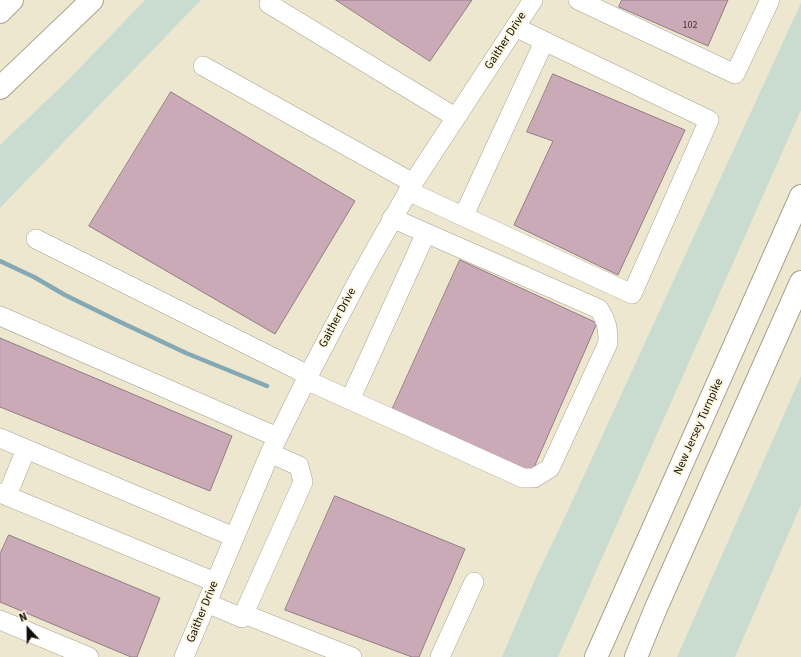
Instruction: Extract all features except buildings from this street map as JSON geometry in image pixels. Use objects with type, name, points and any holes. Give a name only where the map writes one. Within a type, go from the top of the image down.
[{"type":"highway","points":[[0,12],[12,0]]},
{"type":"highway","points":[[0,88],[92,0]]},
{"type":"highway","name":"New Jersey Turnpike","points":[[596,657],[801,196]]},
{"type":"highway","points":[[636,657],[656,608],[801,282]]},
{"type":"street","points":[[272,0],[269,4],[455,117]]},
{"type":"street","name":"Gaither Drive","points":[[184,657],[274,445],[307,377],[360,275],[410,187],[533,0]]},
{"type":"street","points":[[579,0],[735,74],[770,0]]},
{"type":"street","points":[[202,66],[410,187],[464,215],[632,294],[709,120],[515,27]]},
{"type":"street","points":[[464,215],[544,42]]},
{"type":"street","points":[[36,239],[350,400],[523,478],[534,478],[550,468],[608,342],[606,320],[599,310],[392,218]]},
{"type":"street","points":[[350,400],[426,233]]},
{"type":"street","points":[[0,316],[274,445],[299,466],[303,482],[242,618],[207,603]]},
{"type":"street","points":[[0,438],[234,537]]},
{"type":"street","points":[[26,449],[4,494],[215,582]]},
{"type":"street","points":[[440,657],[474,582]]},
{"type":"street","points":[[244,614],[352,657]]},
{"type":"street","points":[[0,620],[89,657]]},
{"type":"green space","points":[[145,0],[201,0],[0,208],[0,145],[68,80]]},
{"type":"green space","points":[[801,3],[801,110],[558,657],[502,657],[536,577]]},
{"type":"green space","points":[[801,376],[801,505],[735,657],[677,657]]},
{"type":"waterway","points":[[0,261],[34,277],[65,295],[186,353],[267,386]]}]
